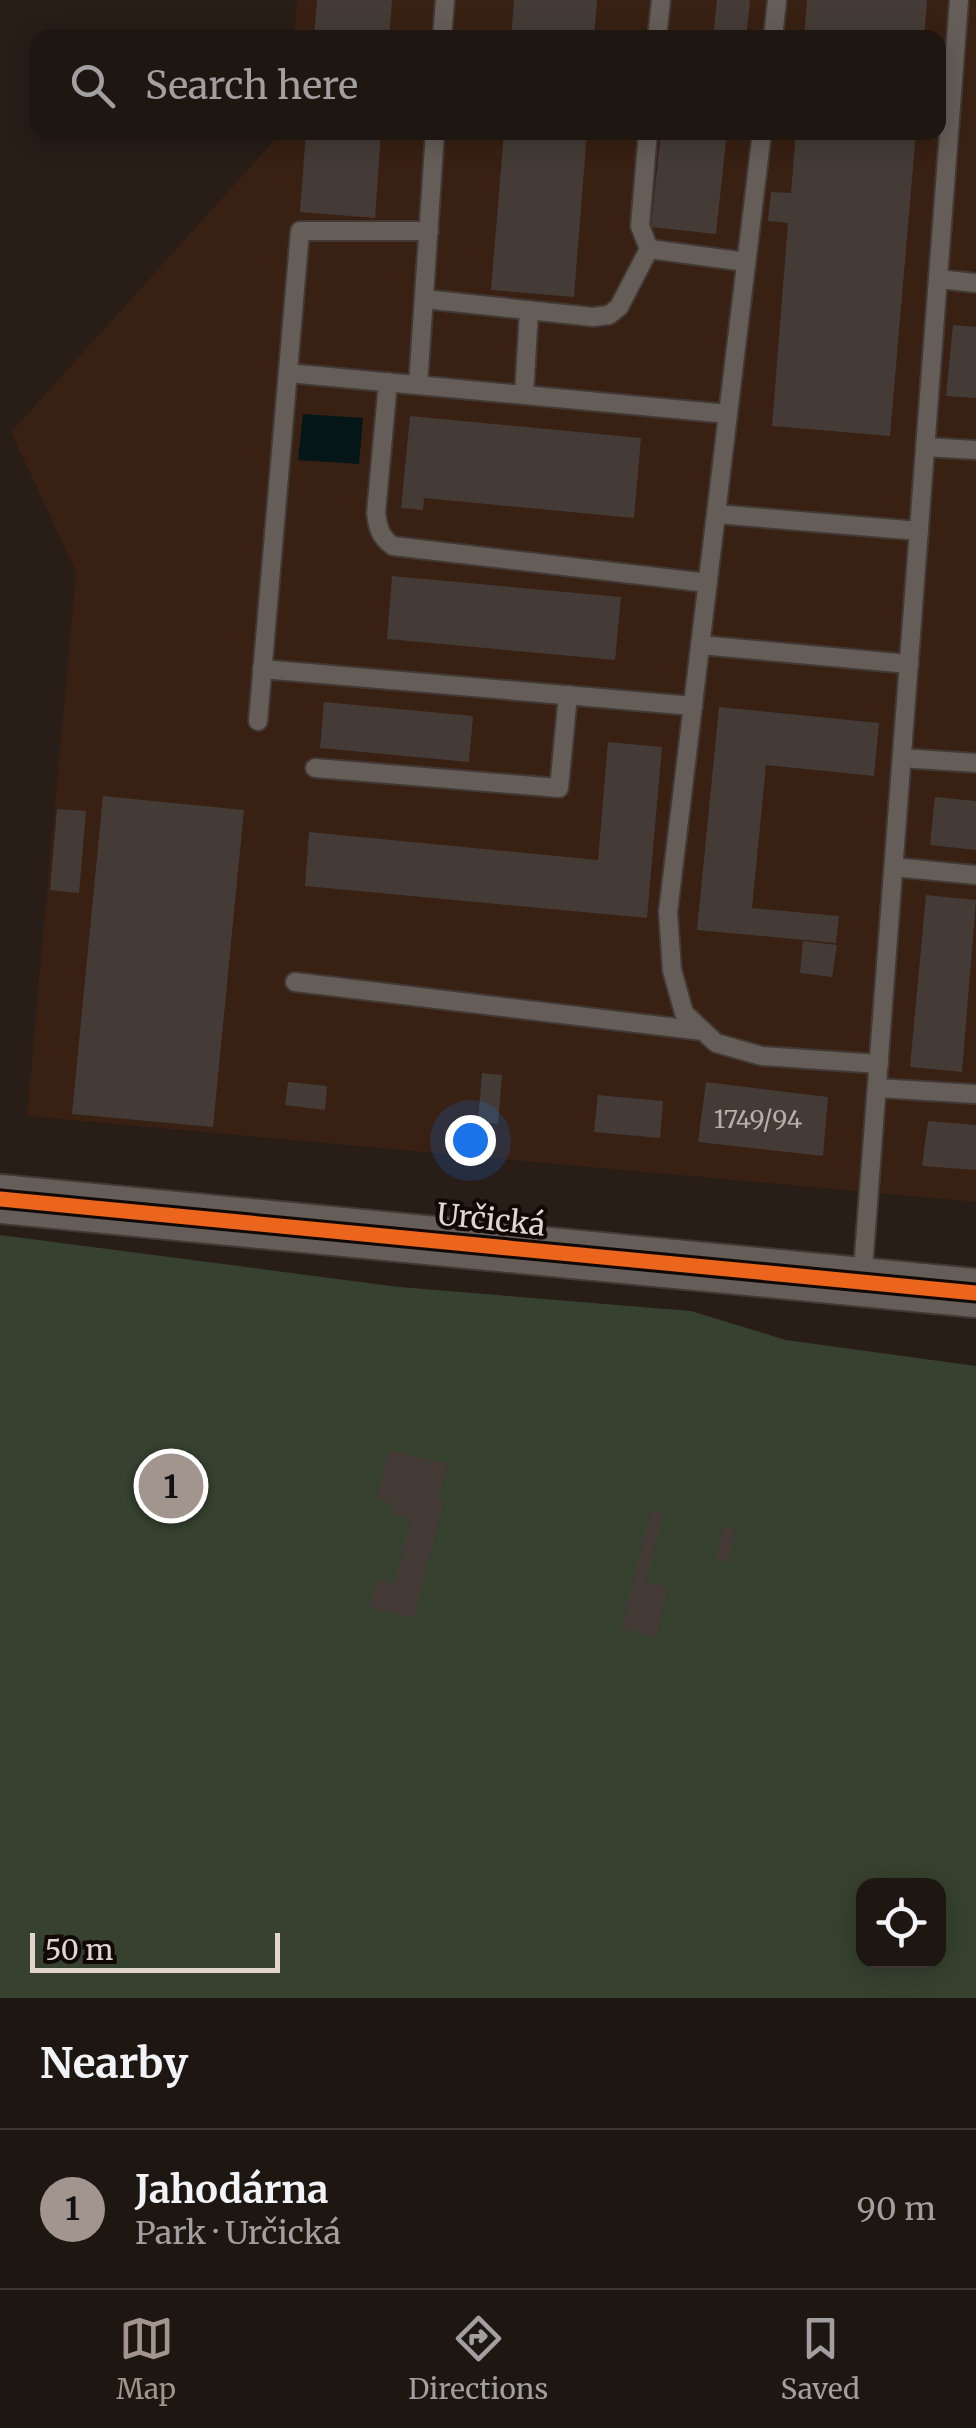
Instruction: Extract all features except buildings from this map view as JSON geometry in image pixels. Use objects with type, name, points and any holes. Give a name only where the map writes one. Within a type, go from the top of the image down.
[{"type":"street","name":"Určická","points":[[0,1198],[976,1294]]},
{"type":"lane","points":[[443,30],[445,0]]},
{"type":"lane","points":[[658,30],[661,0]]},
{"type":"lane","points":[[774,30],[777,0]]},
{"type":"lane","points":[[862,1283],[959,0]]},
{"type":"lane","points":[[418,385],[435,140]]},
{"type":"lane","points":[[424,299],[593,317],[609,315],[619,307],[649,249],[640,226],[647,140]]},
{"type":"lane","points":[[761,140],[668,912],[672,970],[684,1013],[716,1043],[762,1056],[879,1064]]},
{"type":"lane","points":[[258,721],[300,231],[428,231]]},
{"type":"lane","points":[[649,249],[746,262]]},
{"type":"lane","points":[[938,279],[976,282]]},
{"type":"lane","points":[[524,395],[529,310]]},
{"type":"lane","points":[[288,373],[728,414]]},
{"type":"lane","points":[[388,382],[376,514],[384,540],[393,546],[708,582]]},
{"type":"lane","points":[[926,447],[976,450]]},
{"type":"lane","points":[[716,514],[919,530]]},
{"type":"lane","points":[[700,645],[909,664]]},
{"type":"lane","points":[[262,669],[693,706]]},
{"type":"lane","points":[[315,768],[559,788],[568,695]]},
{"type":"lane","points":[[902,758],[976,763]]},
{"type":"lane","points":[[894,867],[976,875]]},
{"type":"lane","points":[[296,982],[704,1031]]},
{"type":"lane","points":[[877,1088],[976,1094]]},
{"type":"shaded area","points":[[297,0],[976,0],[976,1202],[27,1116],[76,572],[11,432],[275,140],[946,140],[946,30],[295,30]]},
{"type":"shaded area","points":[[303,414],[363,418],[359,464],[298,460]]},
{"type":"green space","points":[[0,1235],[399,1287],[691,1311],[786,1340],[976,1366],[976,1998],[0,1998]]},
{"type":"cycle path","points":[[0,1199],[976,1293]]},
{"type":"place","name":"Jahodárna","points":[[171,1486]]}]
